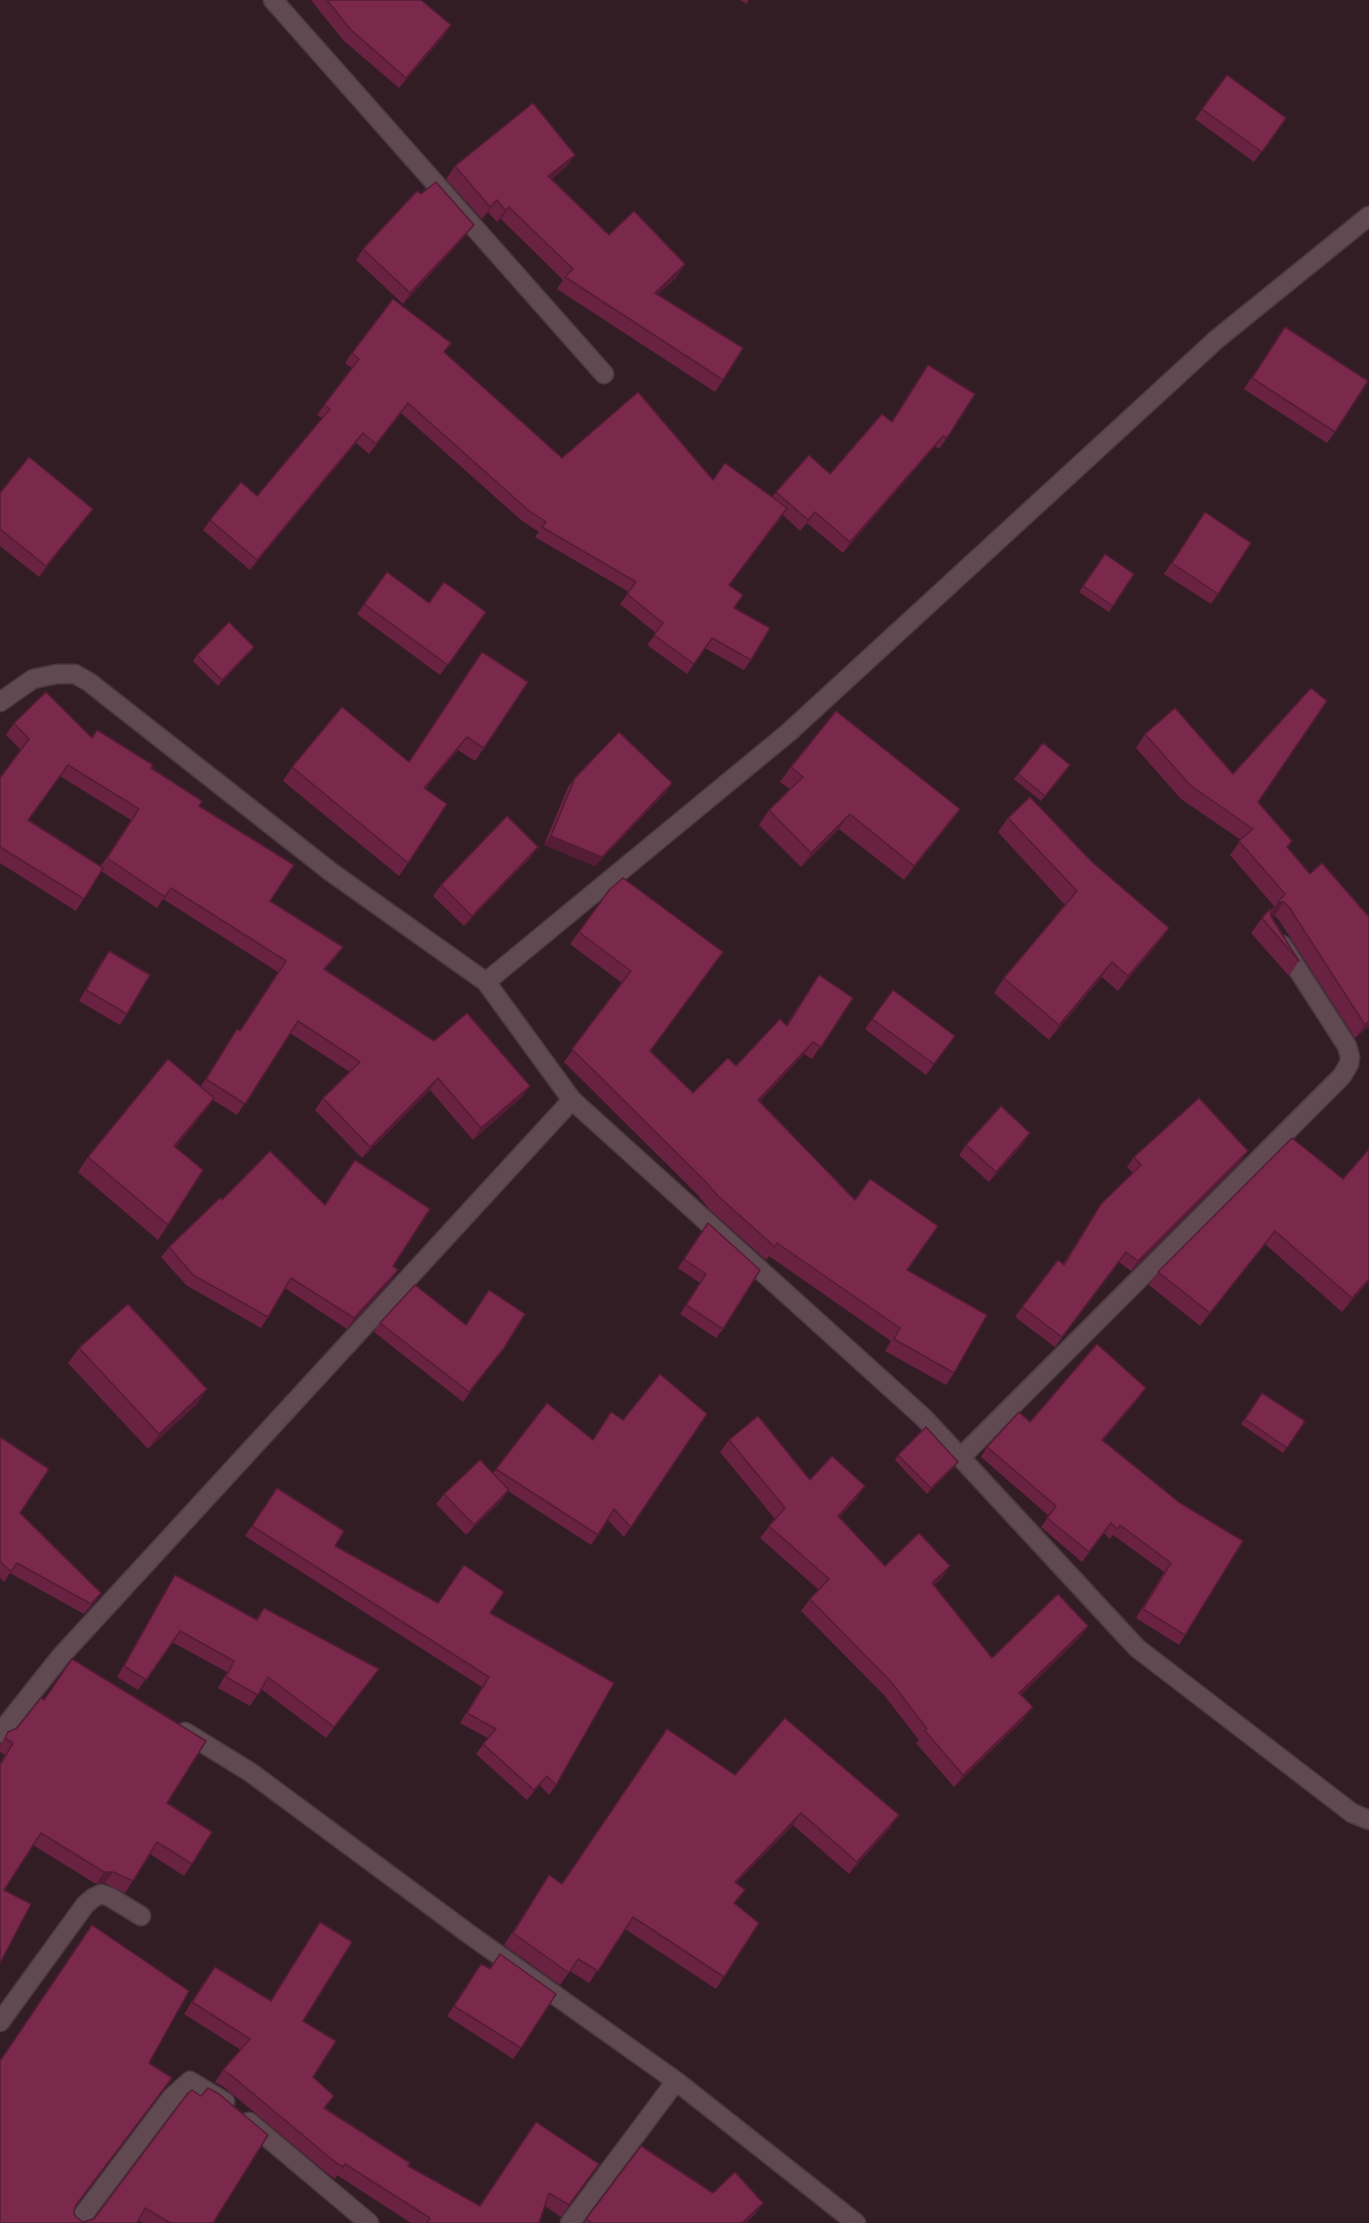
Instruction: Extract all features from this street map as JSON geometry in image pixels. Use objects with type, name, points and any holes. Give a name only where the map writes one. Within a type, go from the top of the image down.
[{"type":"street","points":[[273,0],[604,374]]},
{"type":"street","points":[[486,982],[788,733],[1217,339],[1369,216]]},
{"type":"street","points":[[0,702],[33,679],[57,674],[75,674],[331,872],[486,982],[572,1100],[924,1418],[1137,1648],[1352,1813],[1369,1820]]},
{"type":"street","points":[[961,1457],[1342,1076],[1349,1064],[1347,1046],[1270,926]]},
{"type":"street","points":[[0,1732],[62,1656],[572,1100]]},
{"type":"street","points":[[62,1656],[81,1668]]},
{"type":"street","points":[[171,1723],[250,1772],[469,1934],[676,2081],[856,2223]]},
{"type":"street","points":[[0,2022],[85,1905],[93,1898],[101,1894],[110,1897],[141,1916]]},
{"type":"street","points":[[77,2223],[172,2097],[190,2081],[217,2096],[369,2223]]},
{"type":"street","points":[[570,2223],[676,2081]]},
{"type":"building","points":[[327,0],[421,0],[451,25],[406,78],[351,30]]},
{"type":"building","points":[[1227,75],[1286,118],[1262,152],[1202,109]]},
{"type":"building","points":[[533,103],[575,155],[548,176],[609,235],[634,211],[685,264],[655,293],[743,348],[723,380],[565,277],[573,269],[509,207],[505,210],[497,200],[490,207],[455,166]]},
{"type":"building","points":[[436,182],[474,225],[410,293],[363,249],[417,191],[421,194]]},
{"type":"building","points":[[393,299],[451,343],[444,352],[562,458],[638,392],[713,480],[725,463],[787,508],[729,585],[743,595],[734,608],[770,628],[751,660],[712,638],[694,664],[654,635],[663,623],[627,594],[636,582],[542,527],[546,522],[528,510],[408,403],[376,444],[363,433],[257,560],[210,520],[241,482],[257,496],[330,409],[324,405],[359,359],[352,353]]},
{"type":"building","points":[[1285,327],[1368,381],[1335,432],[1252,378]]},
{"type":"building","points":[[928,365],[975,394],[947,438],[943,436],[850,542],[815,512],[808,520],[776,492],[809,455],[830,474],[882,414],[892,422]]},
{"type":"building","points":[[29,457],[93,509],[46,566],[0,529],[0,493]]},
{"type":"building","points":[[1205,512],[1251,543],[1218,594],[1172,563]]},
{"type":"building","points":[[1105,554],[1134,574],[1113,606],[1083,586]]},
{"type":"building","points":[[387,572],[429,603],[444,582],[486,612],[448,665],[364,604]]},
{"type":"building","points":[[229,622],[254,647],[222,680],[197,655]]},
{"type":"building","points":[[482,652],[528,682],[484,748],[467,737],[424,788],[447,804],[408,863],[292,767],[342,707],[409,762]]},
{"type":"building","points":[[1311,688],[1327,701],[1258,802],[1292,841],[1287,847],[1310,874],[1322,863],[1369,917],[1369,1021],[1365,1025],[1289,907],[1284,902],[1278,902],[1285,894],[1239,841],[1253,829],[1190,785],[1145,734],[1175,708],[1233,774]]},
{"type":"building","points":[[46,692],[92,738],[97,730],[153,765],[151,768],[202,801],[199,806],[294,865],[270,901],[343,947],[324,969],[434,1041],[467,1013],[530,1086],[481,1128],[438,1078],[370,1147],[323,1098],[360,1062],[298,1021],[245,1104],[206,1079],[237,1029],[240,1031],[286,961],[171,888],[165,897],[107,858],[139,809],[68,765],[28,820],[103,868],[84,899],[0,847],[0,778],[29,739],[14,723]]},
{"type":"building","points":[[836,711],[960,809],[914,866],[850,814],[811,853],[769,810],[803,777],[791,767]]},
{"type":"building","points":[[619,732],[672,783],[602,857],[551,836],[575,778]]},
{"type":"building","points":[[1043,743],[1070,765],[1045,796],[1018,774]]},
{"type":"building","points":[[1030,797],[1092,862],[1169,928],[1128,976],[1112,962],[1059,1025],[1004,978],[1077,891],[1008,818]]},
{"type":"building","points":[[507,816],[538,847],[472,916],[441,885]]},
{"type":"building","points":[[623,878],[723,952],[650,1051],[693,1093],[728,1058],[736,1066],[780,1019],[787,1026],[819,975],[853,998],[821,1047],[813,1042],[758,1100],[855,1200],[870,1179],[938,1226],[907,1270],[987,1315],[954,1373],[894,1339],[900,1328],[777,1243],[775,1247],[718,1196],[572,1049],[631,971],[579,932],[610,889]]},
{"type":"building","points":[[1270,909],[1271,917],[1299,961],[1262,918]]},
{"type":"building","points":[[109,951],[150,975],[127,1014],[86,990]]},
{"type":"building","points":[[893,990],[955,1036],[934,1064],[872,1019]]},
{"type":"building","points":[[168,1059],[214,1098],[174,1146],[203,1170],[168,1225],[88,1157]]},
{"type":"building","points":[[1199,1098],[1248,1151],[1138,1261],[1126,1252],[1062,1337],[1022,1307],[1058,1260],[1064,1265],[1101,1204],[1141,1165],[1134,1157]]},
{"type":"building","points":[[1001,1106],[1030,1133],[996,1172],[966,1145]]},
{"type":"building","points":[[1292,1138],[1343,1179],[1369,1149],[1369,1279],[1352,1298],[1275,1231],[1210,1313],[1158,1272]]},
{"type":"building","points":[[270,1151],[325,1205],[355,1160],[430,1209],[393,1266],[398,1270],[354,1318],[291,1278],[268,1317],[193,1275],[169,1247],[220,1198],[222,1200]]},
{"type":"building","points":[[708,1223],[760,1270],[723,1329],[686,1305],[706,1274],[684,1259]]},
{"type":"building","points":[[415,1285],[466,1325],[489,1290],[525,1314],[504,1348],[469,1392],[380,1323]]},
{"type":"building","points":[[128,1304],[207,1389],[159,1434],[79,1348]]},
{"type":"building","points":[[1097,1344],[1146,1388],[1102,1440],[1180,1503],[1243,1541],[1185,1635],[1143,1609],[1171,1563],[1120,1525],[1117,1529],[1111,1523],[1089,1552],[1047,1518],[1056,1506],[987,1447],[1019,1412],[1030,1422]]},
{"type":"building","points":[[660,1374],[707,1414],[631,1527],[614,1509],[598,1535],[496,1469],[547,1403],[593,1440],[611,1412],[623,1420]]},
{"type":"building","points":[[1262,1393],[1305,1421],[1287,1448],[1245,1419]]},
{"type":"building","points":[[758,1416],[810,1480],[832,1456],[865,1486],[838,1516],[885,1566],[919,1533],[950,1566],[932,1583],[992,1658],[1058,1594],[1088,1626],[1019,1693],[1033,1707],[963,1775],[925,1731],[927,1729],[892,1683],[810,1599],[829,1579],[769,1526],[785,1508],[729,1440]]},
{"type":"building","points":[[926,1427],[958,1462],[931,1488],[898,1455]]},
{"type":"building","points":[[0,1437],[49,1469],[20,1513],[101,1593],[91,1604],[17,1563],[11,1572],[0,1561]]},
{"type":"building","points":[[480,1460],[509,1490],[474,1525],[444,1494]]},
{"type":"building","points":[[277,1488],[344,1531],[335,1546],[438,1603],[464,1565],[504,1592],[490,1613],[614,1683],[556,1785],[547,1776],[534,1790],[483,1744],[496,1729],[467,1713],[489,1677],[252,1526]]},
{"type":"building","points":[[175,1575],[257,1620],[264,1608],[379,1669],[334,1727],[268,1677],[258,1695],[226,1677],[234,1661],[180,1631],[146,1680],[124,1666]]},
{"type":"building","points":[[72,1659],[206,1741],[167,1803],[212,1832],[192,1864],[157,1842],[133,1881],[113,1872],[104,1872],[41,1833],[4,1890],[31,1904],[0,1963],[0,1765],[13,1743],[5,1738],[8,1732],[17,1728],[41,1698],[44,1700]]},
{"type":"building","points":[[785,1718],[899,1815],[857,1862],[801,1813],[735,1882],[745,1890],[734,1903],[759,1923],[724,1977],[633,1917],[598,1971],[578,1959],[569,1973],[513,1933],[549,1875],[562,1884],[667,1729],[735,1775]]},
{"type":"building","points":[[320,1922],[352,1942],[303,2021],[336,2041],[313,2077],[334,2096],[324,2108],[410,2163],[408,2166],[480,2206],[536,2122],[599,2164],[569,2205],[549,2193],[539,2223],[427,2223],[430,2218],[345,2164],[343,2167],[335,2162],[223,2070],[250,2039],[192,2002],[215,1967],[271,2001]]},
{"type":"building","points":[[92,1925],[189,1991],[149,2063],[172,2078],[76,2205],[75,2216],[83,2222],[94,2219],[188,2093],[192,2090],[201,2096],[208,2088],[219,2094],[268,2135],[213,2223],[170,2223],[145,2208],[137,2223],[0,2223],[0,2061]]},
{"type":"building","points":[[500,1954],[556,1994],[521,2048],[454,2006],[481,1964],[490,1969]]},
{"type":"building","points":[[641,2146],[713,2193],[735,2172],[763,2203],[742,2223],[592,2223],[586,2219]]}]
